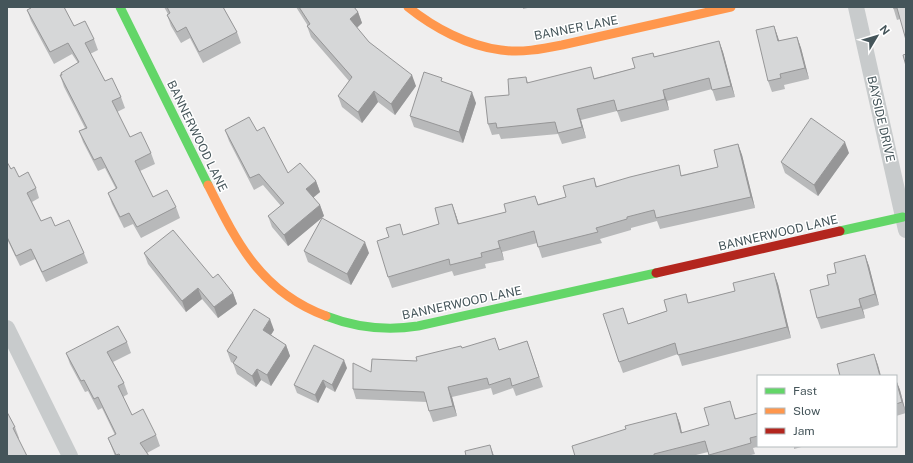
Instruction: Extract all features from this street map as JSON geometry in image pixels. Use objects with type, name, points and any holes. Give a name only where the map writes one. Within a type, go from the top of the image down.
[{"type":"street","name":"BANNERWOOD LANE","points":[[120,7],[229,227],[244,253],[265,277],[286,295],[311,309],[340,321],[386,329],[429,325],[905,224]]},
{"type":"street","name":"BANNER LANE","points":[[408,7],[432,23],[461,37],[484,46],[500,50],[515,51],[551,47],[731,7]]},
{"type":"street","name":"BAYSIDE DRIVE","points":[[856,7],[905,224]]},
{"type":"street","points":[[7,328],[70,456]]},
{"type":"building","points":[[30,7],[64,7],[74,26],[85,21],[94,39],[85,43],[105,81],[112,78],[121,97],[112,101],[130,137],[141,132],[151,153],[135,161],[153,197],[167,190],[176,207],[137,227],[129,213],[120,217],[108,193],[117,188],[101,157],[94,160],[79,131],[87,128],[60,75],[79,62],[68,43],[50,52],[27,10],[31,8]]},
{"type":"building","points":[[167,7],[223,7],[237,32],[199,52],[186,27],[177,32],[167,15],[170,13]]},
{"type":"building","points":[[299,7],[354,7],[358,12],[350,19],[369,42],[412,75],[391,104],[374,91],[358,112],[338,96],[352,77],[307,26],[310,24]]},
{"type":"building","points":[[893,7],[906,7],[906,40],[897,8]]},
{"type":"building","points":[[774,26],[778,41],[797,37],[805,68],[780,74],[781,78],[768,81],[756,30]]},
{"type":"building","points":[[719,41],[731,86],[712,90],[709,78],[663,90],[665,99],[617,111],[614,100],[577,109],[582,127],[558,133],[555,122],[497,128],[496,123],[488,124],[485,97],[509,95],[508,79],[526,77],[527,83],[591,67],[594,79],[635,68],[632,58],[653,53],[654,57]]},
{"type":"building","points":[[906,54],[906,66],[903,55]]},
{"type":"building","points":[[424,72],[442,78],[441,81],[472,92],[459,132],[410,116]]},
{"type":"building","points":[[249,117],[257,131],[264,127],[288,173],[300,163],[316,181],[306,189],[320,205],[284,235],[268,216],[284,203],[259,174],[250,178],[225,130]]},
{"type":"building","points":[[811,118],[845,142],[814,185],[781,162]]},
{"type":"building","points":[[738,144],[751,197],[656,218],[654,210],[627,217],[627,219],[596,228],[598,232],[538,247],[534,231],[498,241],[500,248],[481,253],[482,257],[450,265],[449,259],[388,277],[377,241],[389,237],[386,228],[400,224],[403,235],[439,224],[435,208],[452,204],[458,224],[506,212],[504,204],[535,196],[538,205],[566,197],[563,186],[594,178],[596,187],[679,165],[681,176],[718,167],[714,150]]},
{"type":"building","points":[[7,162],[11,169],[14,167],[19,177],[28,172],[36,188],[27,193],[41,221],[51,217],[55,226],[69,220],[84,253],[42,272],[31,249],[16,256],[7,237]]},
{"type":"building","points":[[322,218],[365,242],[347,274],[304,251]]},
{"type":"building","points":[[173,230],[213,278],[218,274],[233,293],[214,307],[198,288],[182,301],[144,253]]},
{"type":"building","points":[[865,255],[875,294],[859,299],[861,307],[817,318],[810,290],[829,285],[827,275],[836,273],[834,263]]},
{"type":"building","points":[[774,273],[787,327],[678,355],[675,343],[619,362],[603,314],[623,308],[628,324],[667,311],[664,300],[686,294],[688,303],[735,291],[733,283]]},
{"type":"building","points":[[254,309],[270,319],[263,330],[286,345],[267,375],[257,369],[252,376],[233,363],[237,357],[227,351]]},
{"type":"building","points":[[118,326],[127,342],[107,352],[124,383],[118,386],[132,415],[143,409],[156,435],[140,443],[149,456],[116,455],[108,438],[116,434],[98,397],[94,399],[84,380],[81,381],[66,353]]},
{"type":"building","points":[[495,338],[499,350],[527,341],[539,377],[512,386],[510,378],[489,385],[487,378],[448,387],[453,406],[429,411],[424,392],[353,389],[353,363],[371,372],[372,359],[417,361],[416,357],[461,346],[462,348]]},
{"type":"building","points":[[314,345],[344,360],[332,385],[323,380],[315,395],[294,385]]},
{"type":"building","points":[[874,354],[880,375],[840,375],[837,364]]},
{"type":"building","points":[[897,384],[902,402],[897,404]]},
{"type":"building","points":[[730,401],[735,419],[757,413],[757,436],[750,438],[751,443],[709,455],[705,441],[654,454],[654,456],[575,456],[572,446],[626,429],[625,426],[676,413],[681,433],[709,425],[704,408]]},
{"type":"building","points":[[7,412],[15,427],[13,428],[27,456],[7,456]]},
{"type":"building","points":[[490,445],[493,456],[466,456],[465,451]]},
{"type":"traffic: fast","points":[[120,7],[208,185]]},
{"type":"traffic: fast","points":[[840,231],[903,217]]},
{"type":"traffic: fast","points":[[326,316],[360,326],[383,328],[418,326],[656,273]]},
{"type":"traffic: slow","points":[[408,7],[440,29],[476,45],[501,50],[516,51],[562,45],[731,7]]},
{"type":"traffic: slow","points":[[208,185],[241,246],[268,279],[284,294],[303,306],[326,316]]},
{"type":"traffic: jam","points":[[656,273],[840,231]]}]
